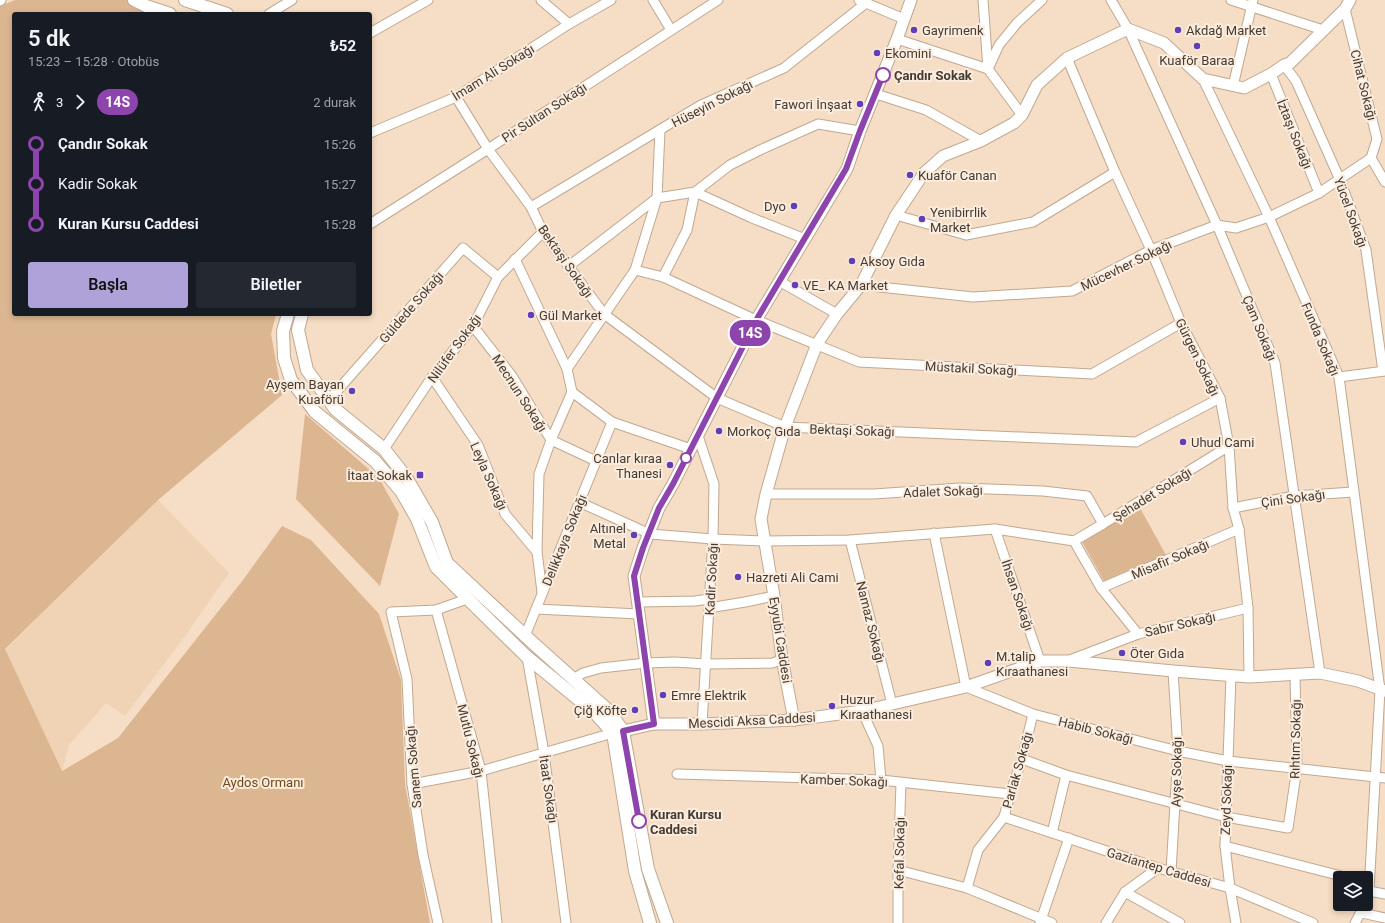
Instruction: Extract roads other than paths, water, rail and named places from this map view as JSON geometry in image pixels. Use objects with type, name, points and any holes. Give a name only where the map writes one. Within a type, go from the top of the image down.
[{"type":"main road","points":[[134,0],[164,12]]},
{"type":"main road","points":[[185,0],[207,3],[224,12]]},
{"type":"main road","points":[[287,316],[283,331],[284,358],[291,380],[315,412],[375,461],[401,491],[417,519],[436,567],[467,599],[527,656],[618,732],[635,871],[650,923]]},
{"type":"main road","points":[[302,316],[298,330],[307,370],[335,408],[384,449],[406,477],[432,522],[447,563],[525,636],[609,711],[618,732],[648,868],[667,923]]},
{"type":"main road","points":[[375,461],[384,449]]},
{"type":"street","points":[[272,12],[292,0]]},
{"type":"street","points":[[372,32],[428,0]]},
{"type":"street","points":[[542,0],[568,24]]},
{"type":"street","name":"İmam Ali Sokağı","points":[[372,132],[456,97],[568,24],[611,0]]},
{"type":"street","points":[[653,0],[671,30]]},
{"type":"street","name":"Pir Sultan Sokağı","points":[[372,223],[718,0]]},
{"type":"street","points":[[654,724],[634,576],[643,548],[650,534],[659,508],[698,436],[756,320],[846,169],[897,39],[910,0]]},
{"type":"street","points":[[983,0],[988,69],[1022,115]]},
{"type":"street","points":[[988,69],[999,45],[1017,23],[1042,0]]},
{"type":"street","name":"Çam Sokağı","points":[[1111,0],[1128,29],[1217,225],[1275,363],[1320,672]]},
{"type":"street","points":[[1231,0],[1252,3],[1323,30]]},
{"type":"street","name":"Hüseyin Sokağı","points":[[531,207],[702,105],[784,68],[862,2],[904,19]]},
{"type":"street","points":[[1233,86],[1252,3]]},
{"type":"street","points":[[1128,29],[1164,43],[1203,79],[1244,88],[1271,74],[1284,65],[1290,64],[1347,4]]},
{"type":"street","name":"Cihat Sokağı","points":[[1347,4],[1381,139],[1372,158]]},
{"type":"street","name":"Eyyubi Caddesi","points":[[794,720],[782,659],[774,596],[761,518],[766,494],[785,428],[817,344],[837,314],[861,285],[896,216],[924,173],[943,156],[981,141],[1014,123],[1022,115],[1037,85],[1067,58],[1128,29]]},
{"type":"street","points":[[897,39],[988,69]]},
{"type":"street","name":"Gürgen Sokağı","points":[[1067,58],[1115,172],[1151,250],[1181,323],[1220,398],[1229,446],[1233,508],[1239,529],[1248,608],[1249,677]]},
{"type":"street","name":"Yücel Sokağı","points":[[1284,65],[1296,81],[1340,180],[1366,250],[1384,371],[1339,377]]},
{"type":"street","name":"İztaşı Sokağı","points":[[1271,74],[1319,193]]},
{"type":"street","name":"Funda Sokağı","points":[[1203,79],[1269,217],[1339,377],[1383,690],[1380,777],[1370,871]]},
{"type":"street","points":[[876,94],[926,110],[981,141]]},
{"type":"street","name":"Bektaşi Sokağı","points":[[456,97],[488,149],[531,207],[543,232],[604,314],[717,398],[785,428],[1136,442],[1220,398]]},
{"type":"street","points":[[569,266],[657,198],[695,192],[730,165],[760,150],[818,124],[860,131]]},
{"type":"street","points":[[567,369],[635,270],[657,198],[660,130]]},
{"type":"street","points":[[1372,158],[1385,182]]},
{"type":"street","name":"Mücevher Sokağı","points":[[861,285],[972,297],[1072,291],[1151,250],[1217,225],[1236,228],[1269,217],[1319,193],[1372,158]]},
{"type":"street","points":[[896,216],[966,235],[1033,222],[1115,172]]},
{"type":"street","points":[[695,192],[752,218],[805,239]]},
{"type":"street","points":[[662,277],[687,230],[695,192]]},
{"type":"street","name":"Nilüfer Sokağı","points":[[384,449],[432,377],[473,326],[498,277],[543,232]]},
{"type":"street","name":"Güldede Sokağı","points":[[329,400],[463,248],[498,277]]},
{"type":"street","points":[[516,259],[567,369],[572,392],[551,440],[539,474],[538,552],[542,593]]},
{"type":"street","name":"Müstakil Sokağı","points":[[635,270],[662,277],[756,320],[859,362],[1092,374],[1181,323]]},
{"type":"street","points":[[779,281],[837,314]]},
{"type":"street","name":"Mecnun Sokağı","points":[[473,326],[512,376],[551,440],[596,461]]},
{"type":"street","name":"Leyla Sokağı","points":[[432,377],[478,445],[505,514],[538,552]]},
{"type":"street","points":[[572,392],[612,422],[691,449]]},
{"type":"street","name":"Delikkaya Sokağı","points":[[525,636],[612,422]]},
{"type":"street","name":"Kadir Sokağı","points":[[698,436],[714,484],[713,539],[702,724]]},
{"type":"street","name":"Şehadet Sokağı","points":[[1074,541],[1229,446]]},
{"type":"street","name":"Adalet Sokağı","points":[[766,494],[874,494],[960,488],[1069,493],[1088,496],[1103,524]]},
{"type":"street","name":"Çini Sokağı","points":[[1233,508],[1294,496],[1354,492]]},
{"type":"street","points":[[579,502],[650,534],[713,539],[764,541],[850,540],[995,529],[1074,541],[1100,588],[1138,634]]},
{"type":"street","name":"İhsan Sokağı","points":[[995,529],[1040,661]]},
{"type":"street","name":"Misafir Sokağı","points":[[1100,588],[1239,529]]},
{"type":"street","points":[[934,533],[966,686]]},
{"type":"street","name":"Namaz Sokağı","points":[[850,540],[892,704]]},
{"type":"street","points":[[536,609],[638,608],[695,601],[709,603],[745,602],[774,596]]},
{"type":"street","points":[[436,610],[467,599]]},
{"type":"street","name":"Sabır Sokağı","points":[[1069,661],[1138,634],[1248,608]]},
{"type":"street","name":"Sanem Sokağı","points":[[436,610],[391,612],[407,679],[412,784],[423,855],[438,923]]},
{"type":"street","name":"Mutlu Sokağı","points":[[436,610],[481,771],[497,923]]},
{"type":"street","name":"İtaat Sokağı","points":[[527,656],[544,752],[566,923]]},
{"type":"street","points":[[573,679],[583,673],[601,668],[646,663],[774,663],[782,659]]},
{"type":"street","name":"Mescidi Aksa Caddesi","points":[[618,732],[654,724],[702,724],[794,720],[862,711],[966,686],[1040,661],[1069,661],[1249,677],[1320,672],[1358,681],[1383,690]]},
{"type":"street","name":"Ayşe Sokağı","points":[[1171,872],[1178,751],[1173,671]]},
{"type":"street","name":"Rıhtım Sokağı","points":[[1226,817],[1288,828],[1297,768],[1295,674]]},
{"type":"street","name":"Zeyd Sokağı","points":[[1231,675],[1225,846],[1236,923]]},
{"type":"street","name":"Habib Sokağı","points":[[966,686],[1033,714],[1178,751],[1228,761],[1380,777]]},
{"type":"street","points":[[862,711],[878,746],[881,780]]},
{"type":"street","name":"Parlak Sokağı","points":[[967,888],[978,850],[1004,817],[1022,759],[1033,714]]},
{"type":"street","points":[[412,784],[481,771],[618,732]]},
{"type":"street","points":[[1022,759],[1066,775],[1226,817]]},
{"type":"street","name":"Kamber Sokağı","points":[[677,774],[881,780],[1010,794]]},
{"type":"street","points":[[1052,833],[1066,775]]},
{"type":"street","name":"Kefal Sokağı","points":[[898,923],[901,783]]},
{"type":"street","name":"Gaziantep Caddesi","points":[[1004,817],[1158,868],[1230,888],[1312,923]]},
{"type":"street","points":[[1041,921],[1070,838]]},
{"type":"street","points":[[1225,846],[1333,874]]},
{"type":"street","points":[[1106,923],[1125,892],[1158,868]]},
{"type":"street","points":[[898,870],[967,888],[1041,921],[1052,923]]},
{"type":"street","points":[[1373,888],[1385,894]]},
{"type":"street","points":[[1125,892],[1180,923]]},
{"type":"street","points":[[1356,923],[1362,911]]},
{"type":"street","points":[[1370,911],[1385,918]]},
{"type":"place","name":"Gayrimenk","points":[[914,30]]},
{"type":"place","name":"Akdağ Market","points":[[1178,30]]},
{"type":"place","name":"Kuaför Baraa","points":[[1197,46]]},
{"type":"place","name":"Ekomini","points":[[877,53]]},
{"type":"place","name":"Çandır Sokak","points":[[883,75]]},
{"type":"place","name":"Fawori İnşaat","points":[[860,104]]},
{"type":"place","name":"Kuaför Canan","points":[[910,175]]},
{"type":"place","name":"Dyo","points":[[794,206]]},
{"type":"place","name":"Yenibirrlik Market","points":[[922,219]]},
{"type":"place","name":"Aksoy Gıda","points":[[852,261]]},
{"type":"place","name":"VE_ KA Market","points":[[795,285]]},
{"type":"place","name":"Gül Market","points":[[531,315]]},
{"type":"place","name":"Ayşem Bayan Kuaförü","points":[[352,391]]},
{"type":"place","name":"Morkoç Gıda","points":[[719,431]]},
{"type":"place","name":"Uhud Cami","points":[[1183,442]]},
{"type":"place","name":"Canlar kıraa Thanesi","points":[[670,465]]},
{"type":"place","name":"İtaat Sokak","points":[[420,475]]},
{"type":"place","name":"Altınel Metal","points":[[634,535]]},
{"type":"place","name":"Hazreti Ali Cami","points":[[738,577]]},
{"type":"place","name":"Öter Gıda","points":[[1122,653]]},
{"type":"place","name":"M.talip Kıraathanesi","points":[[988,663]]},
{"type":"place","name":"Emre Elektrik","points":[[663,695]]},
{"type":"place","name":"Huzur Kıraathanesi","points":[[832,706]]},
{"type":"place","name":"Çiğ Köfte","points":[[635,710]]},
{"type":"place","name":"Kuran Kursu Caddesi","points":[[639,821]]},
{"type":"park label","name":"Aydos Ormanı","points":[[263,782]]}]
